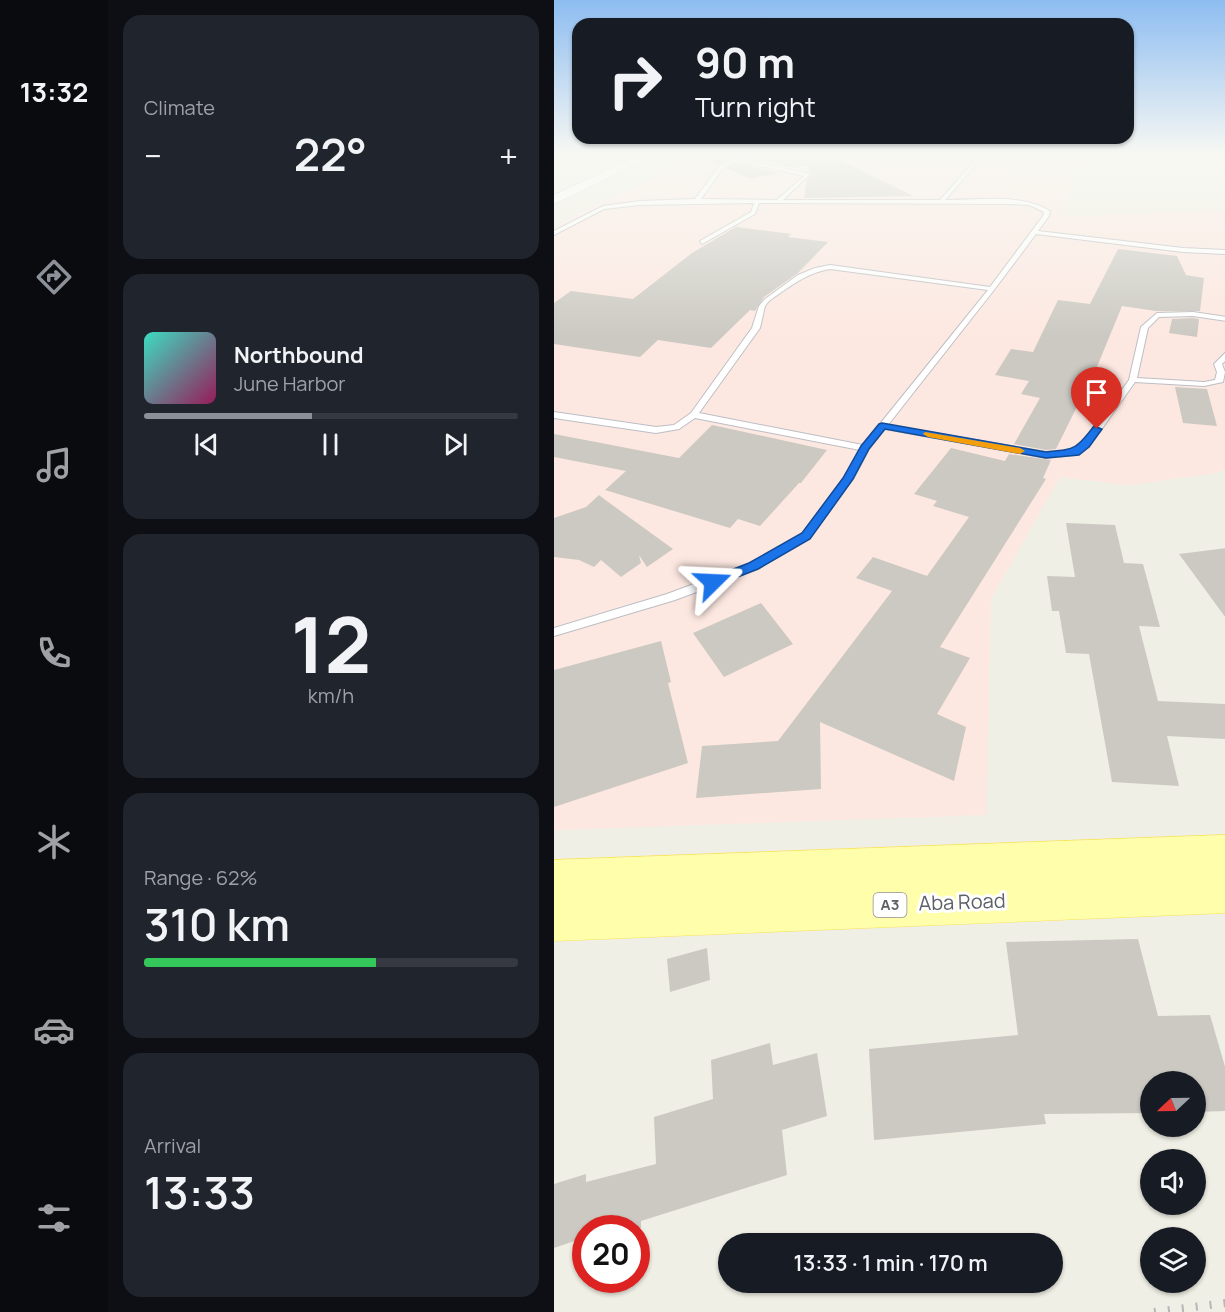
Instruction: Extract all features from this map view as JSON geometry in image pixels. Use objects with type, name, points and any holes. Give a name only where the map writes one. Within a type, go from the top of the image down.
[{"type":"main road","name":"Aba Road","points":[[554,919],[1226,854]]},
{"type":"main road","name":"Aba Road","points":[[554,880],[924,884],[1226,892]]},
{"type":"lane","points":[[554,233],[589,215]]},
{"type":"lane","points":[[702,242],[749,215]]},
{"type":"lane","points":[[554,632],[671,597],[743,570],[806,536],[848,479],[864,448],[992,289],[1046,215]]},
{"type":"lane","points":[[1033,232],[1182,250],[1226,252]]},
{"type":"lane","points":[[554,415],[656,430],[676,427],[694,415],[756,328],[762,306],[800,276],[817,269],[830,267],[992,289]]},
{"type":"lane","points":[[882,426],[1046,455],[1064,455],[1075,452],[1086,445],[1133,380],[1145,327],[1157,315],[1193,314],[1226,319]]},
{"type":"lane","points":[[1133,380],[1204,384],[1222,382],[1218,364],[1226,354]]},
{"type":"lane","points":[[694,415],[864,448]]},
{"type":"shaded area","points":[[578,215],[1225,215],[1225,470],[1211,474],[1128,485],[1060,477],[991,599],[986,815],[554,830],[554,227]]},
{"type":"building","points":[[736,227],[791,234],[788,237],[828,242],[798,273],[764,297],[755,311],[750,310],[711,348],[658,340],[640,357],[554,344],[554,303],[571,291],[633,299],[692,253]]},
{"type":"building","points":[[1118,249],[1177,256],[1186,275],[1204,278],[1200,311],[1156,311],[1122,306],[1099,362],[1056,449],[1046,450],[1014,444],[1040,398],[1021,394],[1029,381],[995,375],[1011,349],[1033,352],[1058,300],[1090,304]]},
{"type":"building","points":[[1172,319],[1199,319],[1197,337],[1169,333]]},
{"type":"building","points":[[1175,387],[1207,389],[1217,426],[1183,423]]},
{"type":"building","points":[[712,425],[827,450],[801,483],[760,526],[738,519],[730,528],[605,490],[626,471],[554,457],[554,434],[679,458]]},
{"type":"building","points":[[951,448],[1005,461],[1009,454],[1051,460],[1043,478],[1046,479],[940,647],[970,658],[937,714],[966,727],[954,781],[820,722],[821,789],[696,798],[702,746],[778,741],[892,591],[856,578],[873,557],[927,576],[969,517],[933,506],[937,501],[914,494]]},
{"type":"building","points":[[599,495],[673,549],[647,567],[639,555],[641,563],[621,577],[601,560],[594,567],[579,560],[554,557],[554,518],[586,507]]},
{"type":"building","points":[[1066,523],[1115,525],[1124,563],[1143,564],[1160,627],[1139,626],[1158,701],[1226,704],[1226,739],[1167,736],[1179,786],[1112,782],[1089,654],[1066,653],[1059,611],[1052,611],[1047,576],[1075,577]]},
{"type":"building","points":[[1226,548],[1226,618],[1179,554]]},
{"type":"building","points":[[761,603],[793,644],[724,677],[693,633]]},
{"type":"building","points":[[661,641],[671,682],[668,683],[688,763],[554,807],[554,670]]},
{"type":"building","points":[[1138,939],[1158,1016],[1210,1015],[1226,1070],[1226,1111],[1206,1112],[1206,1071],[1140,1071],[1140,1113],[1044,1114],[1046,1124],[874,1140],[869,1049],[1018,1035],[1006,942]]},
{"type":"building","points":[[707,948],[710,980],[670,992],[667,959]]},
{"type":"building","points":[[770,1043],[773,1065],[817,1053],[827,1116],[782,1130],[787,1175],[650,1218],[650,1215],[572,1215],[572,1242],[554,1248],[554,1184],[586,1174],[586,1182],[656,1164],[654,1117],[713,1099],[711,1060]]},
{"type":"railway","points":[[1154,1312],[1226,1303]]},
{"type":"slow traffic","points":[[928,434],[1020,451]]},
{"type":"route","points":[[713,582],[754,566],[806,536],[848,479],[864,448],[882,426],[1046,455],[1064,455],[1075,452],[1086,445],[1097,429]]}]
